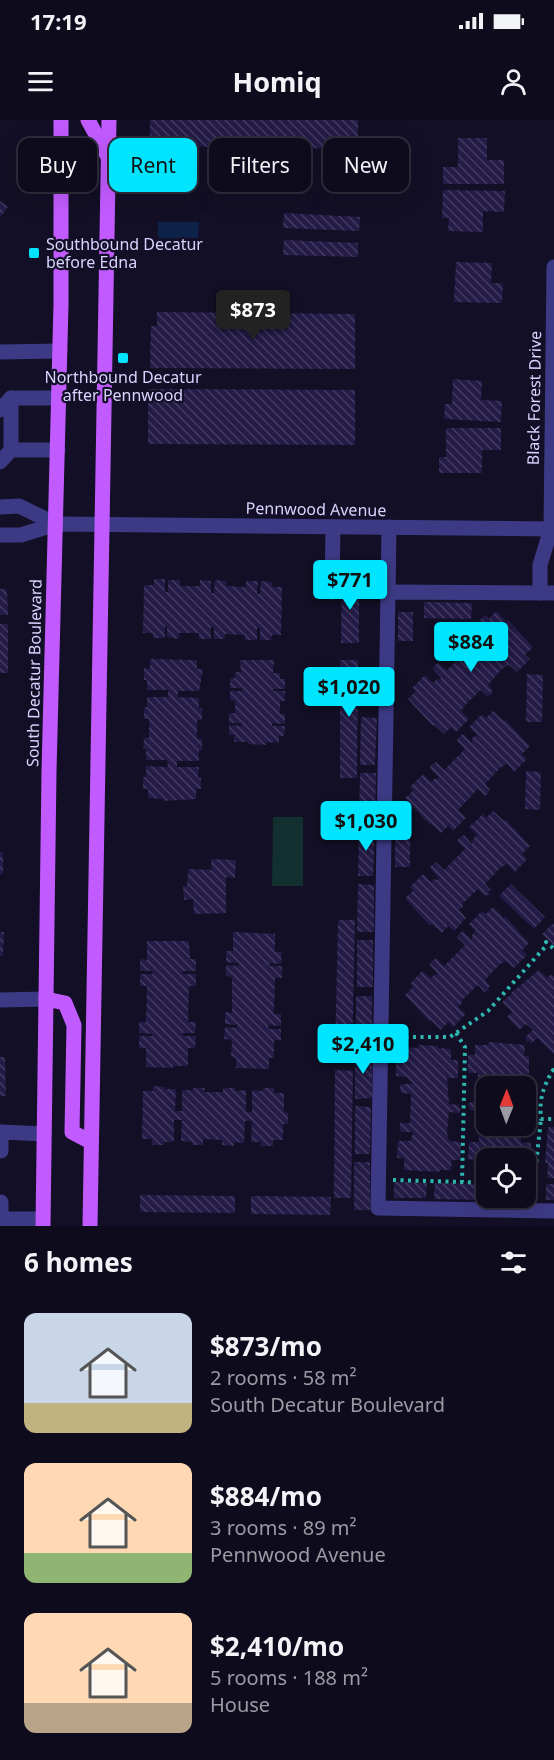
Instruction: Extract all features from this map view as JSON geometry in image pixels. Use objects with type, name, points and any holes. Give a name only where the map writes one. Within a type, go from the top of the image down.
[{"type":"main road","name":"South Decatur Boulevard","points":[[43,1223],[49,771],[60,351],[61,120]]},
{"type":"main road","points":[[88,120],[108,157]]},
{"type":"main road","points":[[90,1226],[109,120]]},
{"type":"main road","points":[[46,999],[65,1004],[74,1026],[72,1132],[91,1142]]},
{"type":"street","name":"Black Forest Drive","points":[[547,593],[540,565],[553,532],[554,267]]},
{"type":"street","points":[[0,352],[60,351]]},
{"type":"street","points":[[0,410],[11,398],[59,398]]},
{"type":"street","points":[[0,462],[11,450],[11,398]]},
{"type":"street","points":[[11,450],[58,450]]},
{"type":"street","points":[[0,507],[20,506],[56,524]]},
{"type":"street","points":[[0,535],[21,534],[56,524]]},
{"type":"street","name":"Pennwood Avenue","points":[[56,524],[389,527],[553,532]]},
{"type":"street","points":[[332,592],[333,527]]},
{"type":"street","points":[[389,527],[378,1208],[554,1211]]},
{"type":"street","points":[[388,592],[547,593]]},
{"type":"street","points":[[0,1000],[46,999]]},
{"type":"street","points":[[1,1150],[1,1132],[44,1134]]},
{"type":"street","points":[[1,1202],[1,1226]]},
{"type":"street","points":[[1,1219],[43,1223]]},
{"type":"path","points":[[381,1037],[450,1037],[456,1034],[488,1011],[545,947],[546,942],[554,949]]},
{"type":"path","points":[[456,1034],[465,1047],[462,1182]]},
{"type":"path","points":[[536,1165],[542,1089],[554,1071]]},
{"type":"path","points":[[541,1119],[554,1119]]},
{"type":"path","points":[[392,1168],[392,1180],[476,1183]]},
{"type":"green space","points":[[273,817],[303,817],[303,886],[272,886]]},
{"type":"water","points":[[158,222],[199,222],[198,238],[158,238]]},
{"type":"building","points":[[150,120],[358,120],[358,138],[323,138],[323,148],[311,148],[311,138],[209,138],[209,147],[197,147],[197,138],[150,138]]},
{"type":"building","points":[[458,138],[487,138],[487,160],[504,160],[504,184],[443,184],[443,167],[458,167]]},
{"type":"building","points":[[443,190],[505,191],[504,212],[483,211],[483,232],[448,231],[449,218],[442,218]]},
{"type":"building","points":[[0,201],[8,207],[0,217]]},
{"type":"building","points":[[284,213],[360,217],[359,231],[283,228]]},
{"type":"building","points":[[284,240],[358,243],[358,257],[283,255]]},
{"type":"building","points":[[456,262],[492,263],[491,283],[503,283],[502,303],[454,302]]},
{"type":"building","points":[[157,312],[355,314],[355,369],[150,368],[151,326],[157,326]]},
{"type":"building","points":[[453,379],[482,381],[481,400],[502,401],[501,422],[444,419],[445,404],[452,404]]},
{"type":"building","points":[[148,389],[355,390],[355,445],[148,444]]},
{"type":"building","points":[[446,428],[501,428],[501,450],[482,450],[482,473],[439,473],[439,457],[446,457]]},
{"type":"building","points":[[154,579],[165,579],[165,592],[168,592],[168,580],[180,580],[180,586],[200,586],[200,580],[211,581],[211,593],[214,593],[215,580],[226,581],[226,586],[246,587],[246,581],[258,581],[257,594],[260,594],[261,581],[272,582],[272,587],[282,587],[281,635],[272,635],[271,640],[260,640],[260,628],[257,628],[257,640],[245,640],[245,635],[225,634],[225,639],[214,639],[214,627],[211,627],[211,639],[199,639],[199,633],[179,633],[179,639],[167,637],[167,626],[165,626],[165,638],[153,638],[153,633],[143,633],[144,585],[154,585]]},
{"type":"building","points":[[342,579],[359,579],[359,643],[341,643]]},
{"type":"building","points":[[0,589],[7,589],[8,615],[0,615]]},
{"type":"building","points":[[424,602],[472,603],[471,619],[424,618]]},
{"type":"building","points":[[496,611],[507,622],[508,620],[533,647],[525,655],[530,659],[517,672],[509,665],[502,669],[488,685],[493,690],[492,694],[487,696],[481,690],[461,711],[469,719],[456,732],[451,727],[444,734],[433,726],[408,699],[416,691],[412,688],[425,675],[433,683],[437,679],[440,680],[441,678],[433,669],[434,666],[438,663],[447,670],[467,650],[460,642],[461,639],[466,635],[475,644],[475,639],[479,635],[472,628],[485,615],[489,619]]},
{"type":"building","points":[[398,612],[413,612],[413,641],[398,641]]},
{"type":"building","points":[[0,624],[8,624],[8,673],[0,673]]},
{"type":"building","points":[[150,659],[197,660],[197,669],[203,669],[199,691],[178,691],[178,697],[199,698],[199,709],[202,708],[202,720],[197,720],[197,738],[202,739],[199,761],[177,761],[177,767],[199,767],[198,778],[201,777],[201,789],[196,789],[196,799],[163,801],[163,799],[148,798],[148,789],[143,789],[146,766],[168,767],[167,760],[146,760],[146,749],[143,749],[144,738],[149,738],[149,719],[144,719],[147,697],[168,697],[168,690],[147,690],[144,668],[150,669]]},
{"type":"building","points":[[240,660],[274,660],[273,673],[280,673],[280,679],[285,679],[285,689],[273,689],[273,691],[285,691],[285,701],[280,701],[280,714],[285,714],[285,724],[272,723],[272,726],[285,726],[284,736],[279,736],[279,743],[266,742],[266,745],[234,742],[234,735],[229,735],[229,725],[242,726],[241,723],[229,723],[229,713],[235,713],[235,701],[230,700],[230,691],[242,691],[242,688],[230,688],[230,678],[235,678],[235,672],[241,672]]},
{"type":"building","points":[[340,660],[358,660],[357,778],[340,778]]},
{"type":"building","points":[[527,674],[543,675],[542,722],[526,722]]},
{"type":"building","points":[[493,711],[530,746],[522,754],[527,759],[514,772],[507,764],[500,768],[485,784],[490,790],[489,793],[485,796],[478,789],[458,810],[466,818],[453,831],[448,826],[441,833],[430,825],[405,798],[413,791],[410,787],[423,774],[431,782],[437,779],[439,777],[430,768],[431,765],[436,762],[444,770],[465,749],[457,741],[458,738],[463,734],[472,743],[472,738],[477,735],[469,727],[482,714],[486,718]]},
{"type":"building","points":[[361,717],[377,718],[375,765],[360,765]]},
{"type":"building","points":[[526,771],[541,772],[540,810],[525,809]]},
{"type":"building","points":[[360,773],[376,773],[375,821],[359,821]]},
{"type":"building","points":[[493,811],[504,821],[506,820],[530,846],[522,854],[527,859],[515,872],[507,864],[500,868],[485,884],[491,890],[488,892],[490,894],[485,896],[478,889],[462,904],[463,907],[459,910],[466,918],[454,931],[448,926],[442,933],[432,924],[430,926],[405,898],[413,891],[410,887],[423,874],[431,882],[434,879],[437,880],[439,878],[430,868],[431,866],[436,862],[444,870],[465,849],[457,841],[459,838],[464,835],[472,844],[477,835],[469,827],[483,814],[486,818]]},
{"type":"building","points":[[359,828],[375,829],[373,876],[358,876]]},
{"type":"building","points":[[395,835],[410,835],[410,867],[395,867]]},
{"type":"building","points":[[0,852],[3,852],[3,874],[0,874]]},
{"type":"building","points":[[211,859],[236,860],[235,878],[226,877],[226,913],[194,914],[193,899],[184,900],[183,886],[187,886],[188,869],[212,870]]},
{"type":"building","points":[[358,884],[374,885],[374,932],[357,932]]},
{"type":"building","points":[[511,884],[545,917],[534,929],[499,896]]},
{"type":"building","points":[[493,907],[504,918],[505,916],[529,943],[522,950],[527,955],[514,968],[506,961],[500,964],[485,980],[490,986],[489,990],[484,992],[478,985],[458,1007],[466,1014],[453,1027],[448,1022],[441,1030],[431,1020],[430,1022],[405,995],[413,987],[410,984],[422,971],[431,978],[438,974],[430,965],[431,962],[436,958],[444,966],[465,945],[457,937],[458,935],[463,931],[472,940],[472,935],[476,931],[469,924],[482,911],[486,914]]},
{"type":"building","points":[[338,920],[355,920],[352,1054],[335,1054]]},
{"type":"building","points":[[552,924],[554,925],[554,946],[542,934]]},
{"type":"building","points":[[0,932],[4,932],[3,956],[0,956]]},
{"type":"building","points":[[233,932],[275,934],[275,952],[282,952],[281,964],[270,963],[269,966],[282,966],[282,978],[275,978],[274,1014],[281,1014],[281,1026],[268,1025],[269,1029],[281,1029],[281,1040],[274,1040],[274,1058],[269,1058],[269,1069],[236,1068],[236,1058],[231,1057],[232,1040],[224,1039],[225,1027],[237,1028],[237,1025],[225,1024],[225,1012],[232,1013],[232,977],[226,976],[226,965],[239,966],[238,963],[226,962],[226,951],[233,951]]},
{"type":"building","points":[[357,940],[373,940],[373,987],[357,987]]},
{"type":"building","points":[[147,941],[189,941],[190,959],[196,959],[196,971],[183,971],[183,974],[196,974],[196,986],[189,986],[188,1022],[196,1022],[195,1033],[183,1033],[183,1036],[196,1036],[195,1048],[188,1048],[188,1066],[146,1067],[146,1048],[139,1048],[139,1036],[152,1036],[152,1034],[139,1033],[139,1022],[146,1022],[147,986],[140,986],[140,974],[153,974],[152,971],[140,971],[140,959],[147,960]]},
{"type":"building","points":[[539,970],[547,978],[551,974],[554,977],[554,1054],[537,1038],[531,1044],[527,1042],[525,1037],[533,1030],[526,1024],[519,1030],[507,1017],[512,1012],[502,1002]]},
{"type":"building","points":[[356,996],[372,996],[372,1043],[356,1043]]},
{"type":"building","points":[[488,1042],[525,1045],[524,1056],[529,1056],[529,1074],[478,1076],[478,1073],[468,1073],[468,1055],[475,1055],[475,1045],[488,1045]]},
{"type":"building","points":[[418,1045],[451,1049],[451,1060],[458,1060],[458,1078],[447,1078],[449,1104],[459,1105],[461,1108],[459,1113],[449,1112],[447,1133],[449,1141],[461,1142],[460,1160],[452,1160],[451,1170],[440,1170],[439,1172],[404,1170],[404,1158],[397,1158],[398,1141],[411,1141],[413,1135],[413,1132],[401,1132],[400,1129],[400,1123],[410,1123],[411,1094],[401,1093],[400,1087],[401,1084],[413,1084],[407,1077],[396,1076],[396,1058],[403,1059],[403,1047],[418,1048]]},
{"type":"building","points":[[355,1051],[372,1051],[372,1098],[355,1099]]},
{"type":"building","points":[[0,1057],[5,1057],[6,1096],[0,1096]]},
{"type":"building","points":[[335,1070],[353,1071],[351,1198],[334,1198]]},
{"type":"building","points":[[153,1086],[176,1089],[175,1111],[182,1111],[182,1090],[205,1088],[204,1092],[223,1092],[223,1088],[235,1088],[235,1091],[246,1090],[246,1112],[252,1112],[252,1090],[263,1091],[263,1088],[274,1088],[274,1093],[284,1093],[284,1112],[288,1113],[288,1124],[283,1124],[283,1140],[273,1140],[273,1146],[261,1146],[261,1142],[251,1142],[252,1121],[245,1121],[244,1143],[234,1142],[234,1146],[222,1145],[222,1140],[203,1139],[203,1145],[192,1145],[192,1142],[181,1141],[182,1120],[174,1120],[174,1142],[152,1145],[152,1139],[142,1139],[143,1091],[153,1091]]},
{"type":"building","points":[[470,1102],[476,1102],[476,1111],[470,1110],[468,1105]]},
{"type":"building","points":[[355,1106],[371,1107],[370,1154],[355,1154]]},
{"type":"building","points":[[548,1127],[554,1127],[554,1178],[547,1178],[548,1163],[545,1163]]},
{"type":"building","points":[[479,1136],[521,1136],[521,1142],[531,1143],[531,1148],[476,1148],[476,1159],[468,1160],[469,1142],[479,1142]]},
{"type":"building","points":[[354,1162],[370,1162],[370,1210],[354,1210]]},
{"type":"building","points":[[394,1182],[427,1183],[426,1198],[394,1198]]},
{"type":"building","points":[[435,1183],[476,1184],[476,1200],[434,1199]]},
{"type":"building","points":[[546,1184],[554,1184],[554,1200],[546,1200]]},
{"type":"building","points":[[140,1195],[235,1196],[235,1213],[140,1212]]},
{"type":"building","points":[[251,1196],[331,1197],[330,1215],[251,1214]]},
{"type":"place","name":"Southbound Decatur before Edna","points":[[34,253]]},
{"type":"place","name":"Northbound Decatur after Pennwood","points":[[123,358]]}]
